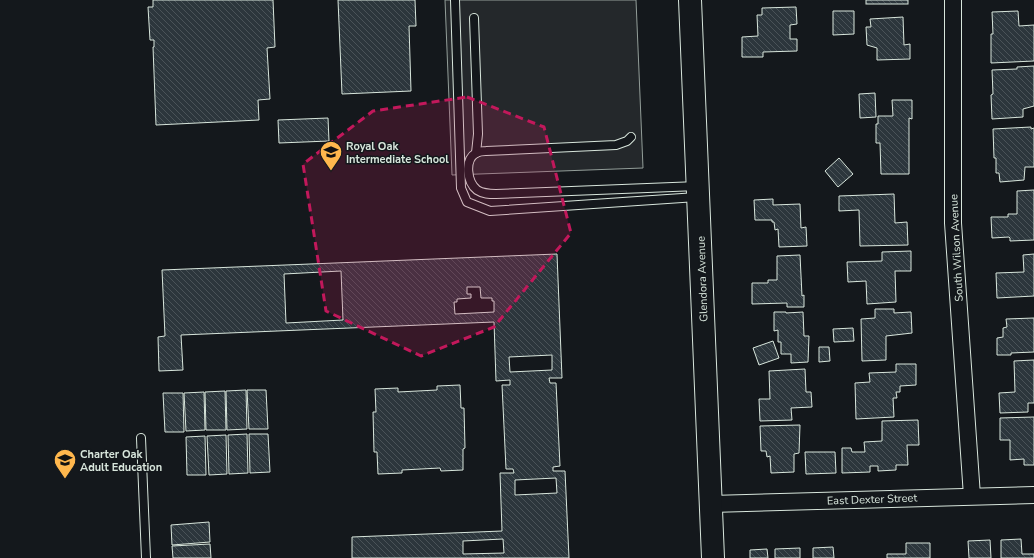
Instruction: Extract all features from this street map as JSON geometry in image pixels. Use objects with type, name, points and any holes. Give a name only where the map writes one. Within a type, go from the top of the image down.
[{"type":"street","name":"Glendora Avenue","points":[[690,0],[713,558]]},
{"type":"street","name":"South Wilson Avenue","points":[[953,0],[953,223],[972,496]]},
{"type":"street","name":"East Dexter Street","points":[[711,504],[1034,495]]},
{"type":"lane","points":[[455,0],[462,188],[467,202],[490,211],[698,192]]},
{"type":"lane","points":[[474,18],[478,134],[476,153],[470,160],[468,167],[469,179],[476,189],[484,193],[496,194],[698,192]]},
{"type":"lane","points":[[476,153],[486,151],[616,145],[627,141],[631,137]]},
{"type":"lane","points":[[141,438],[146,558]]},
{"type":"highlighted area","points":[[467,97],[544,127],[571,233],[494,327],[421,356],[326,311],[303,164],[373,111]]},
{"type":"shaded area","points":[[445,0],[636,0],[643,168],[452,175]]},
{"type":"building","points":[[153,0],[273,0],[275,47],[267,48],[270,99],[258,100],[259,120],[156,125],[154,40],[150,40],[148,7],[153,7]]},
{"type":"building","points":[[338,0],[415,0],[416,26],[409,26],[411,91],[342,94]]},
{"type":"building","points":[[866,0],[908,0],[908,4],[866,4]]},
{"type":"building","points":[[796,7],[797,24],[790,25],[790,39],[797,39],[797,51],[763,52],[763,57],[742,57],[742,37],[758,36],[757,15],[762,15],[762,8]]},
{"type":"building","points":[[833,11],[854,11],[854,34],[833,35]]},
{"type":"building","points":[[1018,11],[1019,26],[1034,25],[1034,61],[991,63],[991,34],[993,34],[992,12]]},
{"type":"building","points":[[903,17],[904,45],[910,44],[910,59],[877,60],[877,48],[867,45],[866,27],[871,27],[870,19]]},
{"type":"building","points":[[1034,66],[1034,106],[1023,109],[1023,117],[992,119],[992,70],[1017,69],[1017,67]]},
{"type":"building","points":[[875,93],[876,117],[860,118],[859,94]]},
{"type":"building","points":[[892,100],[912,100],[912,119],[909,118],[909,174],[881,174],[880,143],[876,143],[876,124],[878,124],[878,116],[893,116]]},
{"type":"building","points":[[328,118],[329,141],[279,143],[278,120]]},
{"type":"building","points":[[1031,127],[1031,129],[1034,128],[1034,167],[1025,167],[1024,180],[1000,182],[999,173],[996,173],[996,158],[994,158],[993,129]]},
{"type":"building","points":[[839,158],[853,174],[838,187],[825,171]]},
{"type":"building","points":[[1034,190],[1034,240],[1010,241],[1009,237],[992,238],[991,217],[1008,217],[1008,214],[1017,214],[1017,191]]},
{"type":"building","points":[[894,194],[895,223],[907,222],[908,245],[860,246],[859,210],[839,211],[839,196]]},
{"type":"building","points":[[773,199],[773,205],[800,204],[801,228],[806,227],[807,246],[779,247],[778,229],[775,230],[774,222],[772,222],[772,220],[755,220],[754,200]]},
{"type":"building","points":[[911,251],[911,271],[895,271],[896,302],[867,304],[866,281],[848,282],[847,262],[882,261],[882,252]]},
{"type":"building","points":[[557,254],[562,378],[549,378],[550,383],[556,383],[560,466],[553,467],[553,471],[565,471],[569,558],[352,558],[352,537],[502,531],[500,473],[514,473],[513,469],[506,469],[502,385],[510,385],[510,380],[496,381],[494,322],[181,335],[183,370],[159,371],[158,337],[165,336],[162,270]],"holes":[[[341,271],[343,320],[286,323],[284,274]],[[467,287],[480,287],[481,298],[492,298],[492,301],[494,301],[494,312],[455,314],[454,302],[457,302],[457,299],[471,298],[471,294],[467,294]],[[552,355],[552,370],[510,372],[509,357]],[[556,478],[557,493],[515,495],[515,480]],[[503,539],[504,553],[463,554],[463,541]]]},
{"type":"building","points":[[1034,254],[1034,296],[997,298],[996,273],[1024,272],[1023,255]]},
{"type":"building","points":[[800,255],[804,307],[787,307],[787,303],[752,304],[752,283],[768,283],[768,280],[777,280],[777,256]]},
{"type":"building","points":[[875,309],[894,309],[894,313],[911,312],[912,333],[886,336],[886,360],[862,361],[861,319],[875,318]]},
{"type":"building","points":[[774,312],[803,312],[804,336],[809,336],[808,362],[791,363],[791,354],[781,354],[781,342],[778,342],[778,330],[774,331]]},
{"type":"building","points":[[1034,318],[1034,352],[997,355],[997,338],[1003,337],[1003,328],[1007,327],[1006,319]]},
{"type":"building","points":[[853,328],[854,341],[834,342],[833,329]]},
{"type":"building","points":[[773,341],[779,358],[759,365],[753,348]]},
{"type":"building","points":[[819,347],[829,347],[830,361],[819,362]]},
{"type":"building","points":[[1034,360],[1034,403],[1028,403],[1028,412],[1000,413],[999,393],[1015,392],[1014,361]]},
{"type":"building","points":[[896,364],[916,364],[916,385],[900,386],[900,392],[896,392],[897,398],[893,398],[894,417],[856,419],[855,383],[870,382],[869,373],[896,372]]},
{"type":"building","points":[[805,369],[806,392],[811,392],[812,407],[791,408],[792,420],[760,421],[759,399],[770,399],[769,371]]},
{"type":"building","points":[[460,385],[461,408],[464,408],[465,448],[463,449],[463,470],[441,471],[440,468],[402,470],[402,473],[378,474],[377,452],[374,452],[373,412],[376,412],[375,389],[398,388],[398,392],[437,390],[437,386]]},
{"type":"building","points":[[246,390],[247,429],[227,430],[226,391]]},
{"type":"building","points":[[247,390],[266,390],[268,429],[249,429]]},
{"type":"building","points":[[225,391],[226,430],[206,430],[205,392]]},
{"type":"building","points":[[204,392],[205,430],[186,431],[184,393]]},
{"type":"building","points":[[163,393],[183,393],[184,432],[165,432]]},
{"type":"building","points":[[1034,417],[1034,465],[1024,465],[1024,459],[1010,460],[1010,440],[1000,440],[1000,418]]},
{"type":"building","points":[[918,420],[919,445],[907,445],[908,465],[896,465],[896,470],[878,471],[878,466],[870,466],[870,472],[842,473],[842,448],[851,448],[852,452],[865,452],[864,442],[882,441],[882,421]]},
{"type":"building","points":[[800,425],[799,453],[794,454],[794,472],[771,473],[770,456],[767,457],[766,451],[761,451],[760,426]]},
{"type":"building","points":[[247,434],[248,473],[229,474],[228,435]]},
{"type":"building","points":[[249,434],[268,434],[270,472],[250,473]]},
{"type":"building","points":[[226,435],[227,474],[209,475],[207,436]]},
{"type":"building","points":[[205,436],[206,475],[187,475],[186,437]]},
{"type":"building","points":[[805,452],[835,452],[836,473],[806,474]]},
{"type":"building","points":[[209,522],[210,542],[172,545],[171,525]]},
{"type":"building","points":[[1021,539],[1022,554],[1034,554],[1034,558],[1001,558],[1001,540]]},
{"type":"building","points":[[990,540],[991,558],[969,558],[968,541]]},
{"type":"building","points":[[906,543],[930,543],[930,558],[887,558],[887,554],[906,554]]},
{"type":"building","points":[[210,544],[211,558],[173,558],[172,546]]},
{"type":"building","points":[[833,547],[834,558],[813,558],[813,548]]},
{"type":"building","points":[[800,548],[800,558],[775,558],[775,549]]},
{"type":"building","points":[[767,549],[768,558],[750,558],[750,550]]},
{"type":"place","name":"Royal Oak Intermediate School","points":[[331,172]]},
{"type":"place","name":"Charter Oak Adult Education","points":[[65,480]]}]
